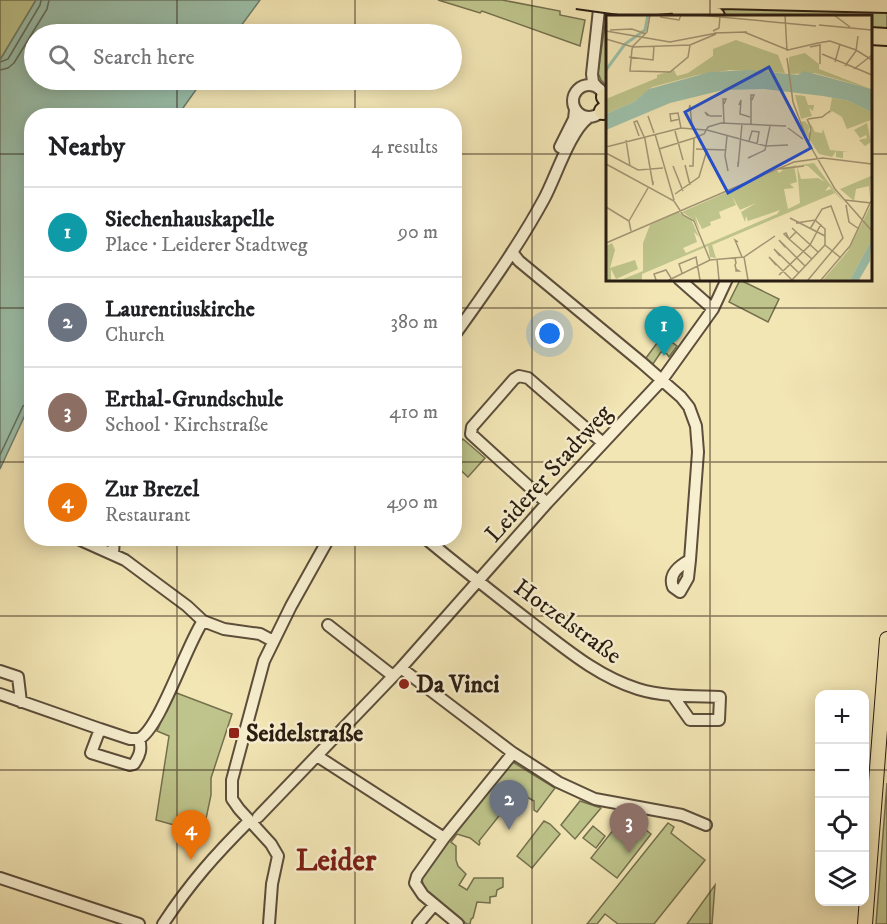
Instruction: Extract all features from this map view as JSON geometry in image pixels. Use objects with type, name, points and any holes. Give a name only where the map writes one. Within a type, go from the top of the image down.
[{"type":"highway","points":[[577,0],[620,6],[664,7],[723,0],[887,4]]},
{"type":"highway","points":[[664,7],[708,15]]},
{"type":"highway","points":[[664,7],[685,15]]},
{"type":"highway","points":[[872,36],[887,37]]},
{"type":"main road","points":[[865,924],[887,639]]},
{"type":"street","points":[[600,0],[592,75],[601,103]]},
{"type":"street","points":[[524,233],[537,196],[574,119],[574,96],[581,87],[587,61],[594,48]]},
{"type":"street","points":[[581,87],[591,85],[601,103]]},
{"type":"street","points":[[575,110],[581,116],[601,103]]},
{"type":"street","points":[[462,324],[524,233],[544,199],[574,136],[583,122],[601,103]]},
{"type":"street","points":[[512,252],[519,261],[662,380],[689,406],[696,426],[698,452],[690,561]]},
{"type":"street","points":[[680,280],[713,309]]},
{"type":"street","name":"Leiderer Stadtweg","points":[[163,924],[203,868],[317,756],[397,672],[547,503],[662,380],[713,309],[727,280]]},
{"type":"street","points":[[547,503],[471,434],[472,427],[514,379],[519,376],[528,378],[603,443]]},
{"type":"street","points":[[94,546],[125,560],[203,621],[224,629],[260,634],[273,641]]},
{"type":"street","points":[[113,554],[114,546]]},
{"type":"street","points":[[269,924],[272,884],[278,856],[253,820],[232,799],[232,780],[256,689],[273,641],[325,546]]},
{"type":"street","name":"Hotzelstraße","points":[[435,546],[593,669],[640,690],[673,696]]},
{"type":"street","points":[[0,694],[130,739],[139,739],[155,722],[184,656],[203,621]]},
{"type":"street","points":[[328,625],[558,782],[595,799],[682,815],[706,825]]},
{"type":"street","points":[[0,671],[18,677],[21,702]]},
{"type":"street","points":[[100,729],[92,753],[129,765],[134,764],[139,757],[142,747],[139,739]]},
{"type":"street","points":[[458,924],[423,895],[415,883],[419,871],[513,753]]},
{"type":"street","points":[[317,756],[444,838]]},
{"type":"street","points":[[0,878],[139,924]]},
{"type":"street","points":[[418,924],[434,905]]},
{"type":"green space","points":[[0,0],[36,0],[0,60]]},
{"type":"green space","points":[[438,0],[502,0],[560,11],[560,15],[585,20],[580,46],[482,11],[480,13]]},
{"type":"green space","points":[[701,6],[887,10],[887,31],[872,30],[872,15],[728,15],[701,8]]},
{"type":"green space","points":[[606,18],[606,85],[598,73]]},
{"type":"green space","points":[[740,280],[779,299],[768,322],[729,302]]},
{"type":"green space","points":[[666,338],[677,346],[669,357],[661,352],[653,364],[646,358],[660,339]]},
{"type":"green space","points":[[462,440],[485,458],[468,477],[462,471]]},
{"type":"green space","points":[[174,692],[232,714],[211,778],[211,795],[203,833],[156,820],[169,736],[157,731]]},
{"type":"green space","points":[[511,761],[555,788],[537,812],[534,810],[534,801],[527,797],[514,797],[479,841],[479,845],[470,838],[457,834],[451,842],[456,846],[458,866],[466,874],[459,885],[467,890],[474,878],[503,878],[503,887],[497,890],[496,896],[490,897],[490,903],[477,902],[473,918],[470,924],[467,924],[425,890],[423,874]]},
{"type":"green space","points":[[887,783],[887,924],[876,924]]},
{"type":"green space","points":[[580,801],[601,808],[575,839],[561,825]]},
{"type":"green space","points":[[626,814],[651,834],[617,878],[591,858]]},
{"type":"green space","points":[[544,821],[560,834],[532,868],[517,856]]},
{"type":"green space","points":[[668,823],[674,827],[671,833],[705,860],[654,924],[618,924],[605,914],[597,924],[587,924]]},
{"type":"green space","points":[[593,826],[605,836],[596,848],[583,838]]},
{"type":"green space","points":[[715,885],[712,924],[687,924]]},
{"type":"water","points":[[36,0],[260,0],[242,24],[24,24],[24,90],[196,90],[183,108],[24,108],[24,417],[0,469],[0,60]]},
{"type":"place","name":"Siechenhauskapelle","points":[[664,356]]},
{"type":"place","name":"Da Vinci","points":[[404,684]]},
{"type":"place","name":"Seidelstraße","points":[[234,733]]},
{"type":"place","name":"Laurentiuskirche","points":[[509,830]]},
{"type":"place","name":"Erthal-Grundschule","points":[[629,853]]},
{"type":"place","name":"Zur Brezel","points":[[191,860]]},
{"type":"district","name":"Leider","points":[[336,860]]}]
